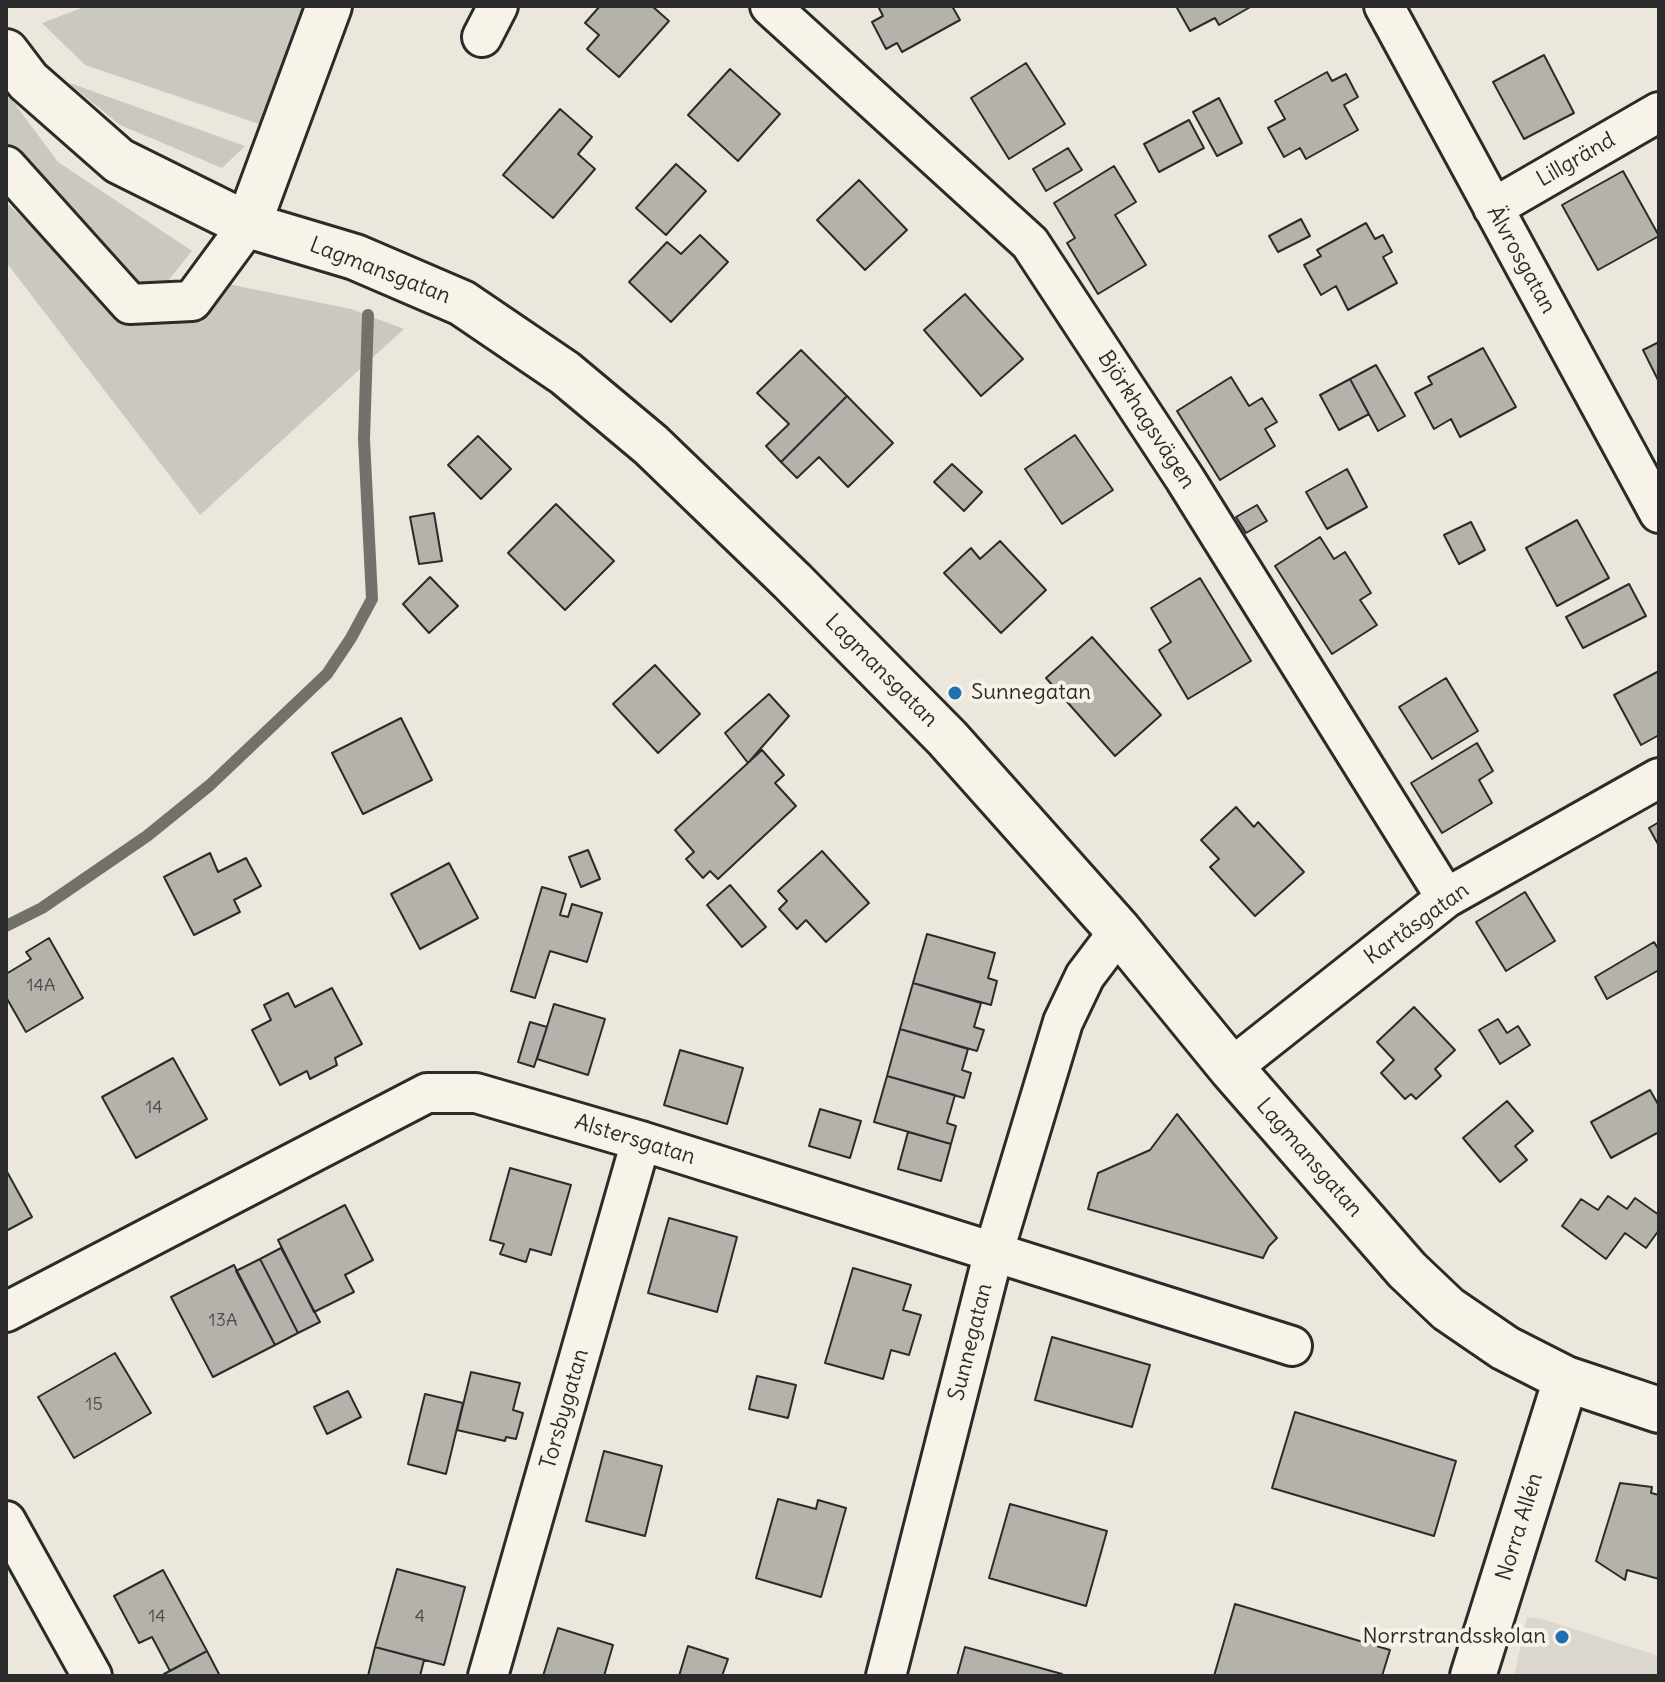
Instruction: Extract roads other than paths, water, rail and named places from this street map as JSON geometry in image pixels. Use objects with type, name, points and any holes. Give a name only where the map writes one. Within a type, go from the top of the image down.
[{"type":"street","points":[[6,166],[130,304],[192,301],[248,225],[329,6]]},
{"type":"street","name":"Björkhagsvägen","points":[[770,6],[1030,243],[1185,479],[1446,898]]},
{"type":"street","name":"Älvrosgatan","points":[[1384,6],[1659,513]]},
{"type":"street","name":"Lagmansgatan","points":[[6,52],[28,81],[119,161],[248,225],[355,257],[462,303],[565,373],[651,445],[792,581],[947,738],[1119,931],[1231,1068],[1407,1270],[1448,1309],[1505,1348],[1566,1379],[1659,1410]]},
{"type":"street","name":"Lillgränd","points":[[1493,208],[1659,112]]},
{"type":"street","name":"Kartåsgatan","points":[[1231,1068],[1446,898],[1659,778]]},
{"type":"street","name":"Sunnegatan","points":[[886,1676],[994,1251],[1063,1022],[1085,976],[1119,931]]},
{"type":"street","name":"Alstersgatan","points":[[6,1312],[427,1093],[476,1093],[641,1141],[1292,1346]]},
{"type":"street","name":"Torsbygatan","points":[[488,1676],[641,1141]]},
{"type":"street","name":"Norra Allén","points":[[1473,1676],[1566,1379]]},
{"type":"street","points":[[6,1521],[92,1676]]},
{"type":"waterway","points":[[6,926],[42,908],[147,836],[210,785],[327,674],[351,638],[372,599],[364,439],[368,315]]},
{"type":"place","name":"Sunnegatan","points":[[955,693]]},
{"type":"place","name":"Norrstrandsskolan","points":[[1562,1637]]}]
